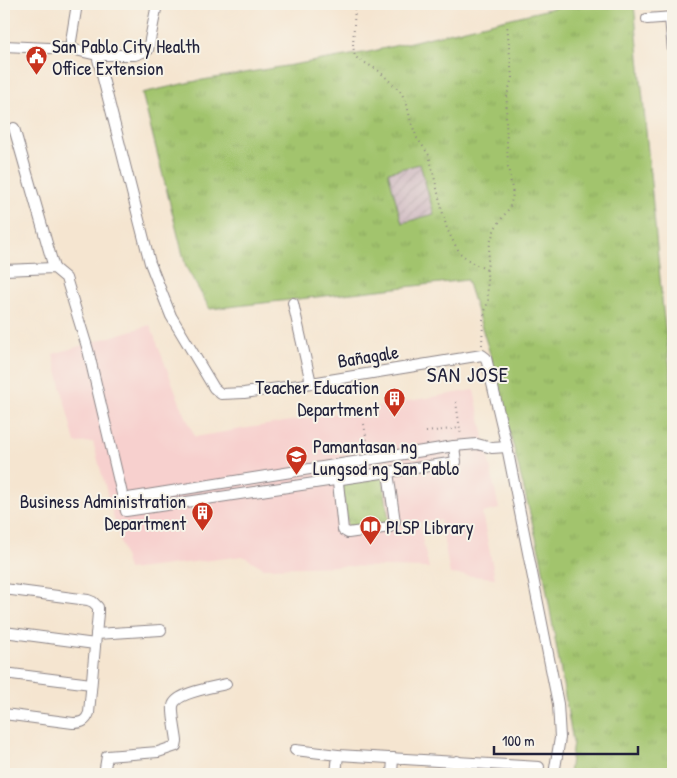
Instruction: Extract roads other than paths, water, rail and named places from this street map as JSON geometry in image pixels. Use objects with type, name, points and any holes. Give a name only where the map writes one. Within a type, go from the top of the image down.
[{"type":"street","points":[[71,49],[77,4]]},
{"type":"street","points":[[4,46],[71,49],[97,55],[136,56],[148,50],[157,4]]},
{"type":"street","points":[[647,19],[672,17],[673,51]]},
{"type":"street","name":"Bañagale","points":[[97,55],[150,264],[171,316],[214,388],[221,394],[236,393],[482,355],[488,361],[507,447]]},
{"type":"street","points":[[14,128],[54,268],[66,278],[88,350],[126,511],[456,462],[454,446]]},
{"type":"street","points":[[4,270],[54,268]]},
{"type":"street","points":[[293,303],[310,383]]},
{"type":"street","points":[[122,499],[454,446],[477,444],[492,448],[507,447],[558,704],[560,738],[554,774]]},
{"type":"street","points":[[336,465],[343,530],[348,533],[382,529],[390,527],[395,522],[388,472]]},
{"type":"street","points":[[210,486],[213,498]]},
{"type":"street","points":[[4,590],[94,602],[98,607],[87,719],[81,723],[4,714]]},
{"type":"street","points":[[4,632],[96,639],[161,630]]},
{"type":"street","points":[[4,673],[91,684]]},
{"type":"street","points":[[104,774],[107,756],[158,752],[176,746],[173,706],[176,700],[182,696],[226,684]]},
{"type":"street","points":[[295,750],[338,755],[457,761],[522,770],[539,767]]},
{"type":"street","points":[[336,774],[338,755]]},
{"type":"street","points":[[392,774],[393,758]]},
{"type":"street","points":[[457,761],[457,774]]},
{"type":"place","name":"San Pablo City Health Office Extension","points":[[36,76]]},
{"type":"place","name":"Teacher Education Department","points":[[395,417]]},
{"type":"place","name":"Pamantasan ng Lungsod ng San Pablo","points":[[297,476]]},
{"type":"place","name":"Business Administration Department","points":[[202,531]]},
{"type":"place","name":"PLSP Library","points":[[370,546]]},
{"type":"district","name":"SAN JOSE","points":[[468,375]]}]
